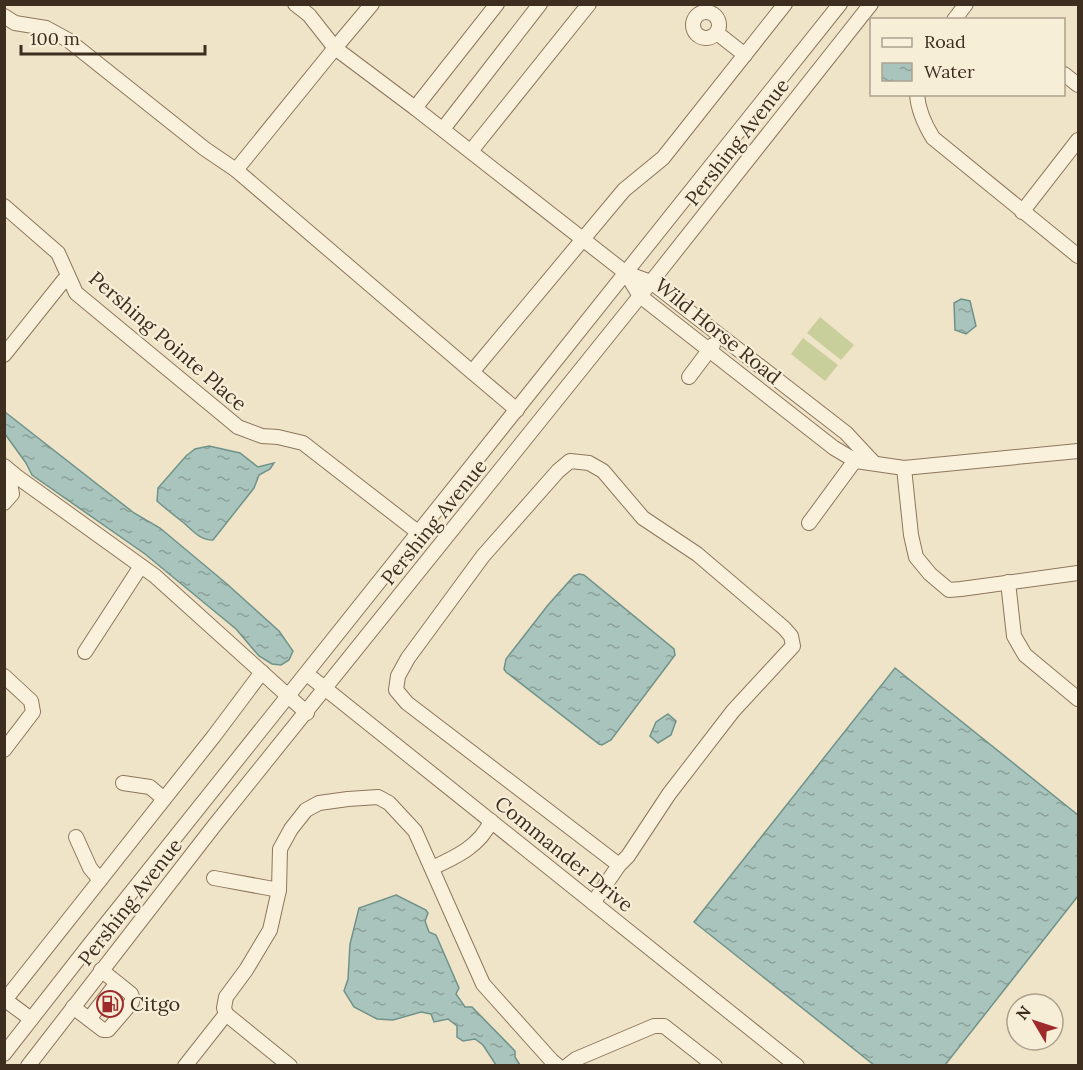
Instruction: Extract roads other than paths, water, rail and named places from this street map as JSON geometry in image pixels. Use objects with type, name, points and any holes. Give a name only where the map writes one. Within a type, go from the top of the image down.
[{"type":"street","points":[[295,4],[309,15],[335,48],[443,129],[626,273]]},
{"type":"street","points":[[236,170],[372,4]]},
{"type":"street","points":[[415,108],[497,4]]},
{"type":"street","points":[[443,129],[540,4]]},
{"type":"street","points":[[472,372],[624,190],[663,158],[785,4]]},
{"type":"street","name":"Pershing Avenue","points":[[4,1054],[840,4]]},
{"type":"street","name":"Pershing Avenue","points":[[28,1065],[214,826],[307,713],[871,4]]},
{"type":"street","points":[[956,18],[966,4]]},
{"type":"street","points":[[471,151],[588,5]]},
{"type":"street","points":[[4,16],[15,23],[46,28],[68,40],[205,149],[236,170],[517,410]]},
{"type":"street","points":[[717,33],[745,55]]},
{"type":"street","points":[[1065,75],[1078,85]]},
{"type":"street","points":[[917,96],[917,104],[933,138],[1078,256]]},
{"type":"street","points":[[1022,212],[1078,140]]},
{"type":"street","name":"Pershing Pointe Place","points":[[4,206],[58,253],[76,293],[238,427],[262,436],[303,443],[419,533]]},
{"type":"street","name":"Wild Horse Road","points":[[626,273],[651,282],[846,433],[859,456]]},
{"type":"street","name":"Wild Horse Road","points":[[626,273],[640,296],[834,448],[874,463],[904,468],[1078,451]]},
{"type":"street","points":[[4,355],[64,280],[71,283]]},
{"type":"street","points":[[689,377],[720,336]]},
{"type":"street","points":[[809,523],[859,456]]},
{"type":"street","points":[[593,903],[623,861],[669,794],[733,711],[793,646],[791,636],[784,628],[697,554],[643,518],[603,471],[589,463],[570,462],[558,471],[483,556],[408,658],[398,676],[396,690],[407,703],[593,845],[623,861]]},
{"type":"street","points":[[4,466],[12,494],[4,503]]},
{"type":"street","points":[[904,468],[911,535],[916,557],[930,574],[949,590],[1078,573]]},
{"type":"street","points":[[10,481],[155,576],[307,713]]},
{"type":"street","points":[[85,652],[141,566]]},
{"type":"street","points":[[1008,582],[1014,636],[1025,655],[1078,699]]},
{"type":"street","points":[[31,1019],[5,1000],[262,672]]},
{"type":"street","name":"Commander Drive","points":[[307,674],[797,1065]]},
{"type":"street","points":[[4,676],[31,701],[33,712],[4,750]]},
{"type":"street","points":[[123,783],[150,787],[164,799]]},
{"type":"street","points":[[290,1065],[226,1014],[224,1008],[226,997],[246,970],[270,930],[279,890],[280,849],[291,829],[306,810],[319,803],[378,797],[389,803],[415,831],[483,984],[558,1065]]},
{"type":"street","points":[[432,868],[455,858],[471,846],[487,831],[491,821]]},
{"type":"street","points":[[76,837],[90,868],[100,880]]},
{"type":"street","points":[[214,878],[279,890]]},
{"type":"street","points":[[73,1007],[103,1030],[108,1030],[132,1002],[131,994],[101,970]]},
{"type":"street","points":[[88,1019],[117,983]]},
{"type":"street","points":[[185,1065],[226,1014]]},
{"type":"street","points":[[567,1065],[654,1026],[664,1026],[714,1065]]},
{"type":"water","points":[[961,299],[970,301],[976,326],[966,334],[955,330],[954,303]]},
{"type":"water","points":[[5,412],[134,513],[160,528],[227,584],[279,631],[293,651],[289,660],[281,665],[272,664],[259,656],[236,629],[145,554],[32,475],[5,434]]},
{"type":"water","points":[[209,446],[240,453],[258,467],[274,463],[270,469],[259,475],[254,488],[213,540],[197,534],[157,501],[158,488],[186,456],[195,449]]},
{"type":"water","points":[[584,575],[674,649],[675,655],[611,740],[602,745],[504,669],[506,659],[548,605],[574,576]]},
{"type":"water","points":[[895,668],[1078,815],[1078,896],[945,1065],[874,1065],[694,922]]},
{"type":"water","points":[[668,714],[676,721],[671,735],[658,743],[650,736],[656,722]]},
{"type":"water","points":[[396,895],[426,910],[428,913],[425,921],[429,932],[436,935],[459,988],[456,994],[465,1007],[472,1007],[515,1051],[515,1057],[520,1065],[496,1065],[483,1045],[475,1039],[463,1041],[457,1037],[457,1026],[448,1019],[434,1022],[431,1014],[421,1012],[393,1020],[377,1019],[354,1007],[344,991],[348,979],[350,944],[359,908]]},
{"type":"place","name":"Citgo","points":[[110,1004]]}]
